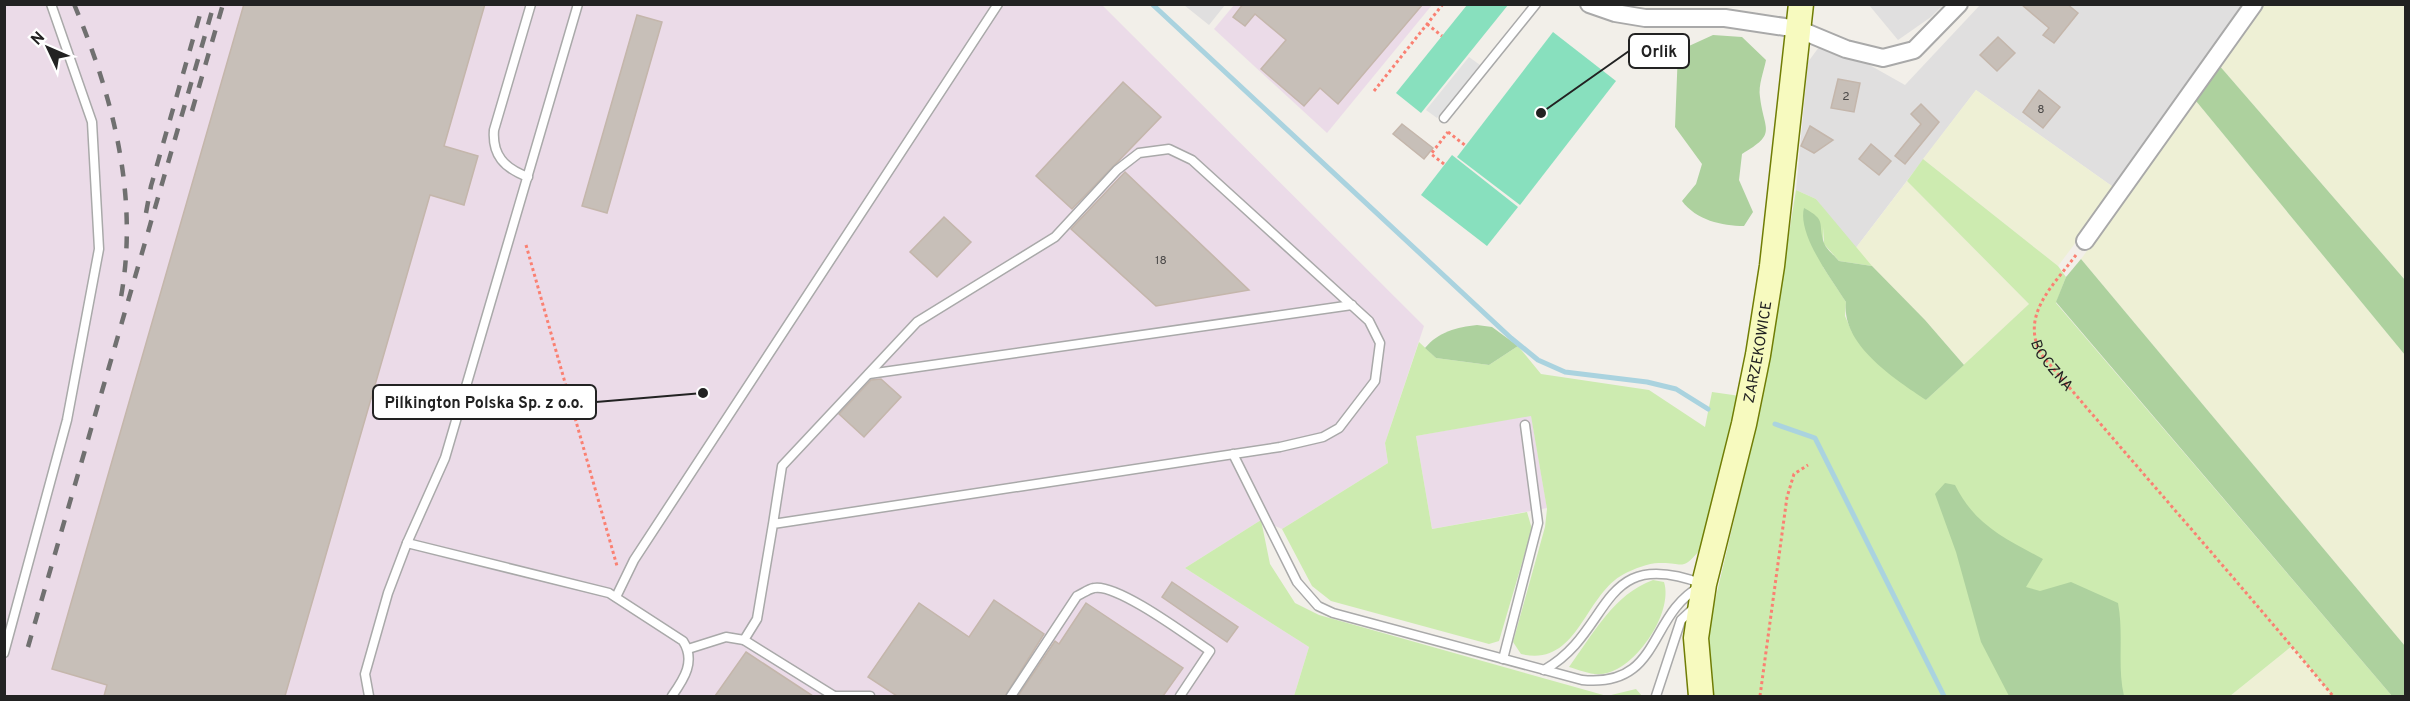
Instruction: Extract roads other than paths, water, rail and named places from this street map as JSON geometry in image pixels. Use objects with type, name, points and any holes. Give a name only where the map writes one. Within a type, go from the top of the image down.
[{"type":"street","points":[[1589,4],[1615,13],[1645,18],[1725,18],[1798,29],[1865,56],[1883,58],[1914,50],[1959,4]]},
{"type":"street","name":"ZARZEKOWICE","points":[[1701,696],[1696,638],[1704,585],[1744,424],[1758,355],[1772,266],[1801,4]]},
{"type":"street","points":[[2085,241],[2254,4]]},
{"type":"lane","points":[[4,653],[67,420],[99,249],[92,122],[51,4]]},
{"type":"lane","points":[[528,177],[501,161],[493,142],[494,130],[531,4]]},
{"type":"lane","points":[[369,696],[365,674],[388,593],[407,543],[445,458],[578,4]]},
{"type":"lane","points":[[616,597],[634,560],[998,4]]},
{"type":"lane","points":[[1444,118],[1536,4]]},
{"type":"lane","points":[[744,640],[757,619],[782,466],[917,322],[1055,237],[1117,170],[1139,153],[1169,149],[1192,160],[1369,321],[1380,343],[1375,381],[1339,428],[1323,437],[1233,454],[773,524]]},
{"type":"lane","points":[[869,374],[1352,305]]},
{"type":"lane","points":[[1503,659],[1538,523],[1525,425]]},
{"type":"lane","points":[[1233,454],[1297,582],[1318,606],[1333,613],[1582,680],[1601,682],[1616,678],[1633,668],[1649,653],[1677,603],[1704,585]]},
{"type":"lane","points":[[407,543],[582,585],[616,597],[683,641],[688,649],[689,663],[686,676],[672,696]]},
{"type":"lane","points":[[1544,670],[1567,654],[1618,588],[1632,579],[1652,572],[1676,574],[1704,585]]},
{"type":"lane","points":[[1656,696],[1681,620],[1694,608],[1704,585]]},
{"type":"lane","points":[[1011,696],[1077,596],[1094,588],[1108,589],[1139,604],[1210,651],[1180,696]]},
{"type":"lane","points":[[688,649],[726,637],[744,640],[835,696],[870,696]]},
{"type":"waterway","points":[[1152,4],[1511,338],[1538,360],[1565,372],[1647,382],[1676,389],[1708,409]]},
{"type":"waterway","points":[[1775,424],[1815,438],[1944,696]]},
{"type":"railway","points":[[74,4],[100,75],[119,148],[127,222],[126,259],[121,297]]},
{"type":"railway","points":[[146,213],[151,186],[203,4]]},
{"type":"railway","points":[[28,647],[214,4]]},
{"type":"railway","points":[[192,111],[223,4]]},
{"type":"place","name":"Orlik","points":[[1541,113]]},
{"type":"place","name":"Pilkington Polska Sp. z o.o.","points":[[703,393]]}]
